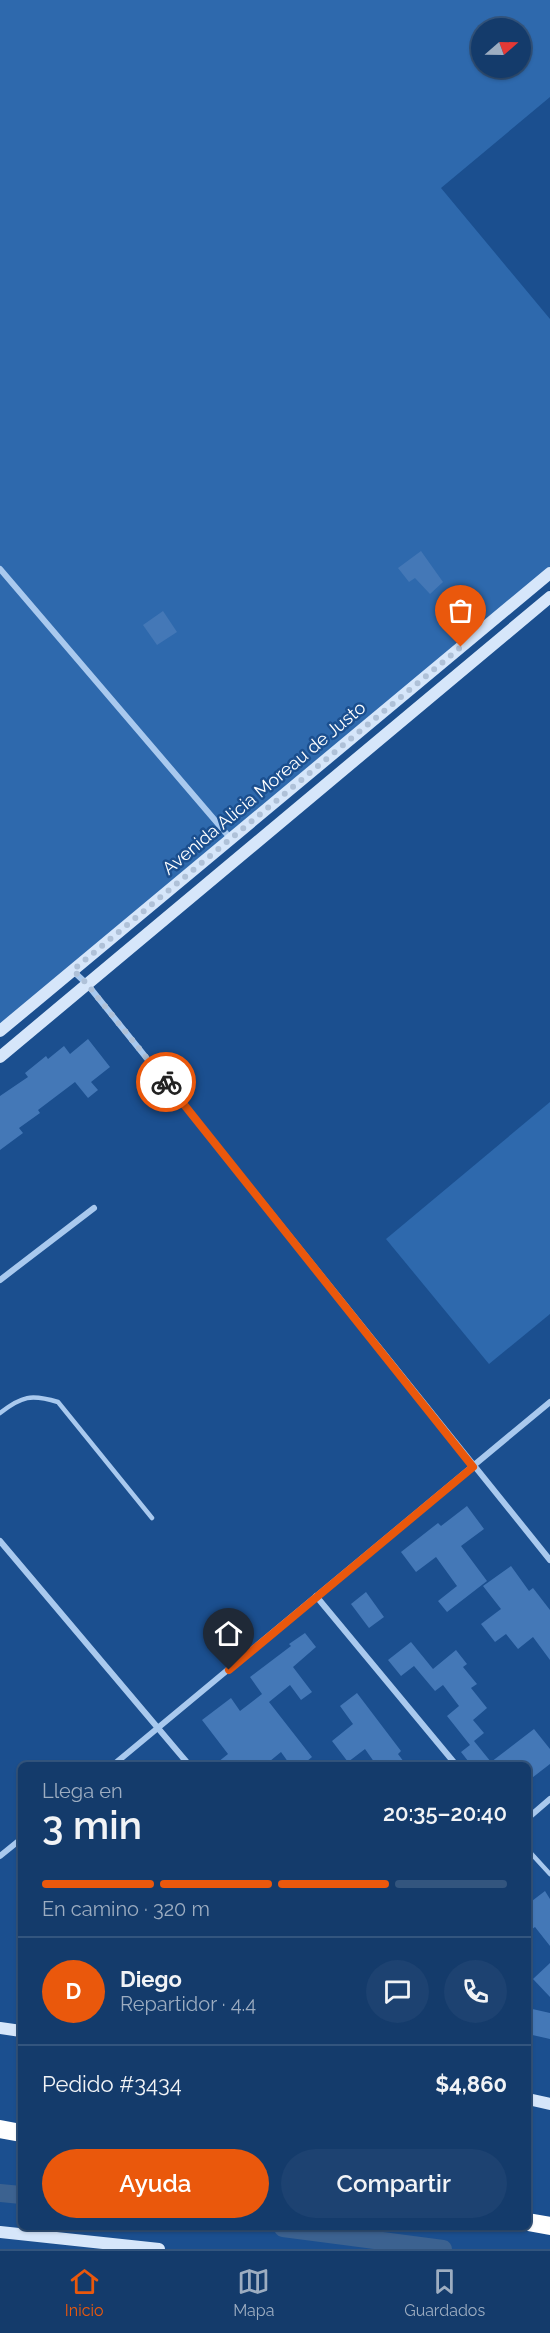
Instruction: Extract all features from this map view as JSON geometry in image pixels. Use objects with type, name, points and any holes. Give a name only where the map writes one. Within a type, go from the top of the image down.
[{"type":"highway","points":[[0,2129],[18,2132]]},
{"type":"highway","points":[[531,2223],[550,2226]]},
{"type":"main road","name":"Avenida Alicia Moreau de Justo","points":[[0,1031],[550,573]]},
{"type":"main road","name":"Avenida Alicia Moreau de Justo","points":[[0,1057],[550,597]]},
{"type":"main road","points":[[0,2028],[18,2031]]},
{"type":"main road","points":[[531,2100],[550,2104]]},
{"type":"main road","points":[[0,2232],[159,2249]]},
{"type":"street","points":[[0,570],[231,839]]},
{"type":"street","points":[[73,970],[87,984],[550,1560]]},
{"type":"street","points":[[0,1280],[94,1208]]},
{"type":"street","points":[[117,1762],[550,1402]]},
{"type":"street","points":[[0,1541],[187,1762]]},
{"type":"street","points":[[316,1596],[454,1762]]},
{"type":"street","points":[[531,1815],[550,1799]]},
{"type":"street","points":[[0,1856],[18,1841]]},
{"type":"lane","points":[[0,1413],[15,1401],[36,1395],[58,1402],[152,1518]]},
{"type":"lane","points":[[531,1853],[550,1874]]},
{"type":"shaded area","points":[[0,0],[550,0],[550,97],[441,188],[550,319],[550,571],[0,1030]]},
{"type":"shaded area","points":[[550,1102],[550,1314],[489,1364],[386,1239]]},
{"type":"building","points":[[421,551],[443,582],[430,594],[415,578],[409,582],[398,568]]},
{"type":"building","points":[[163,611],[177,632],[157,645],[143,625]]},
{"type":"building","points":[[88,1039],[110,1067],[91,1082],[98,1090],[88,1098],[75,1082],[38,1110],[40,1113],[19,1128],[23,1133],[0,1150],[0,1096],[28,1077],[25,1073],[46,1056],[48,1059],[64,1046],[70,1054]]},
{"type":"building","points":[[467,1506],[484,1529],[461,1546],[487,1581],[447,1612],[438,1601],[457,1586],[436,1557],[416,1572],[401,1552],[438,1523],[441,1526]]},
{"type":"building","points":[[511,1566],[529,1591],[533,1588],[550,1610],[550,1660],[533,1637],[518,1649],[506,1634],[495,1642],[481,1624],[501,1609],[483,1586]]},
{"type":"building","points":[[366,1592],[384,1617],[369,1628],[351,1604]]},
{"type":"building","points":[[305,1633],[316,1647],[293,1667],[312,1692],[301,1700],[290,1685],[269,1702],[312,1757],[306,1762],[288,1762],[281,1752],[269,1762],[218,1762],[228,1754],[202,1720],[231,1698],[240,1711],[262,1694],[250,1677],[291,1646],[289,1644]]},
{"type":"building","points":[[411,1642],[433,1669],[456,1650],[467,1664],[463,1667],[477,1684],[471,1688],[487,1708],[473,1720],[484,1733],[474,1741],[491,1762],[469,1762],[461,1752],[470,1745],[447,1716],[459,1706],[443,1685],[435,1691],[414,1666],[401,1676],[388,1660]]},
{"type":"building","points":[[357,1693],[401,1751],[398,1754],[404,1762],[374,1762],[365,1749],[348,1762],[332,1741],[353,1724],[340,1706]]},
{"type":"building","points":[[534,1729],[550,1749],[550,1764],[531,1779],[531,1762],[491,1762]]},
{"type":"building","points":[[545,1891],[550,1899],[550,1946],[535,1927],[531,1930],[531,1902]]},
{"type":"building","points":[[550,1963],[550,1997],[533,1979]]},
{"type":"building","points":[[531,2009],[550,2013],[550,2039],[531,2035]]},
{"type":"waterway","points":[[0,2193],[18,2195]]},
{"type":"waterway","points":[[298,2230],[443,2249]]},
{"type":"way so far","points":[[166,1082],[87,984],[73,970],[461,647]]},
{"type":"route","points":[[166,1082],[473,1467],[229,1670]]}]
